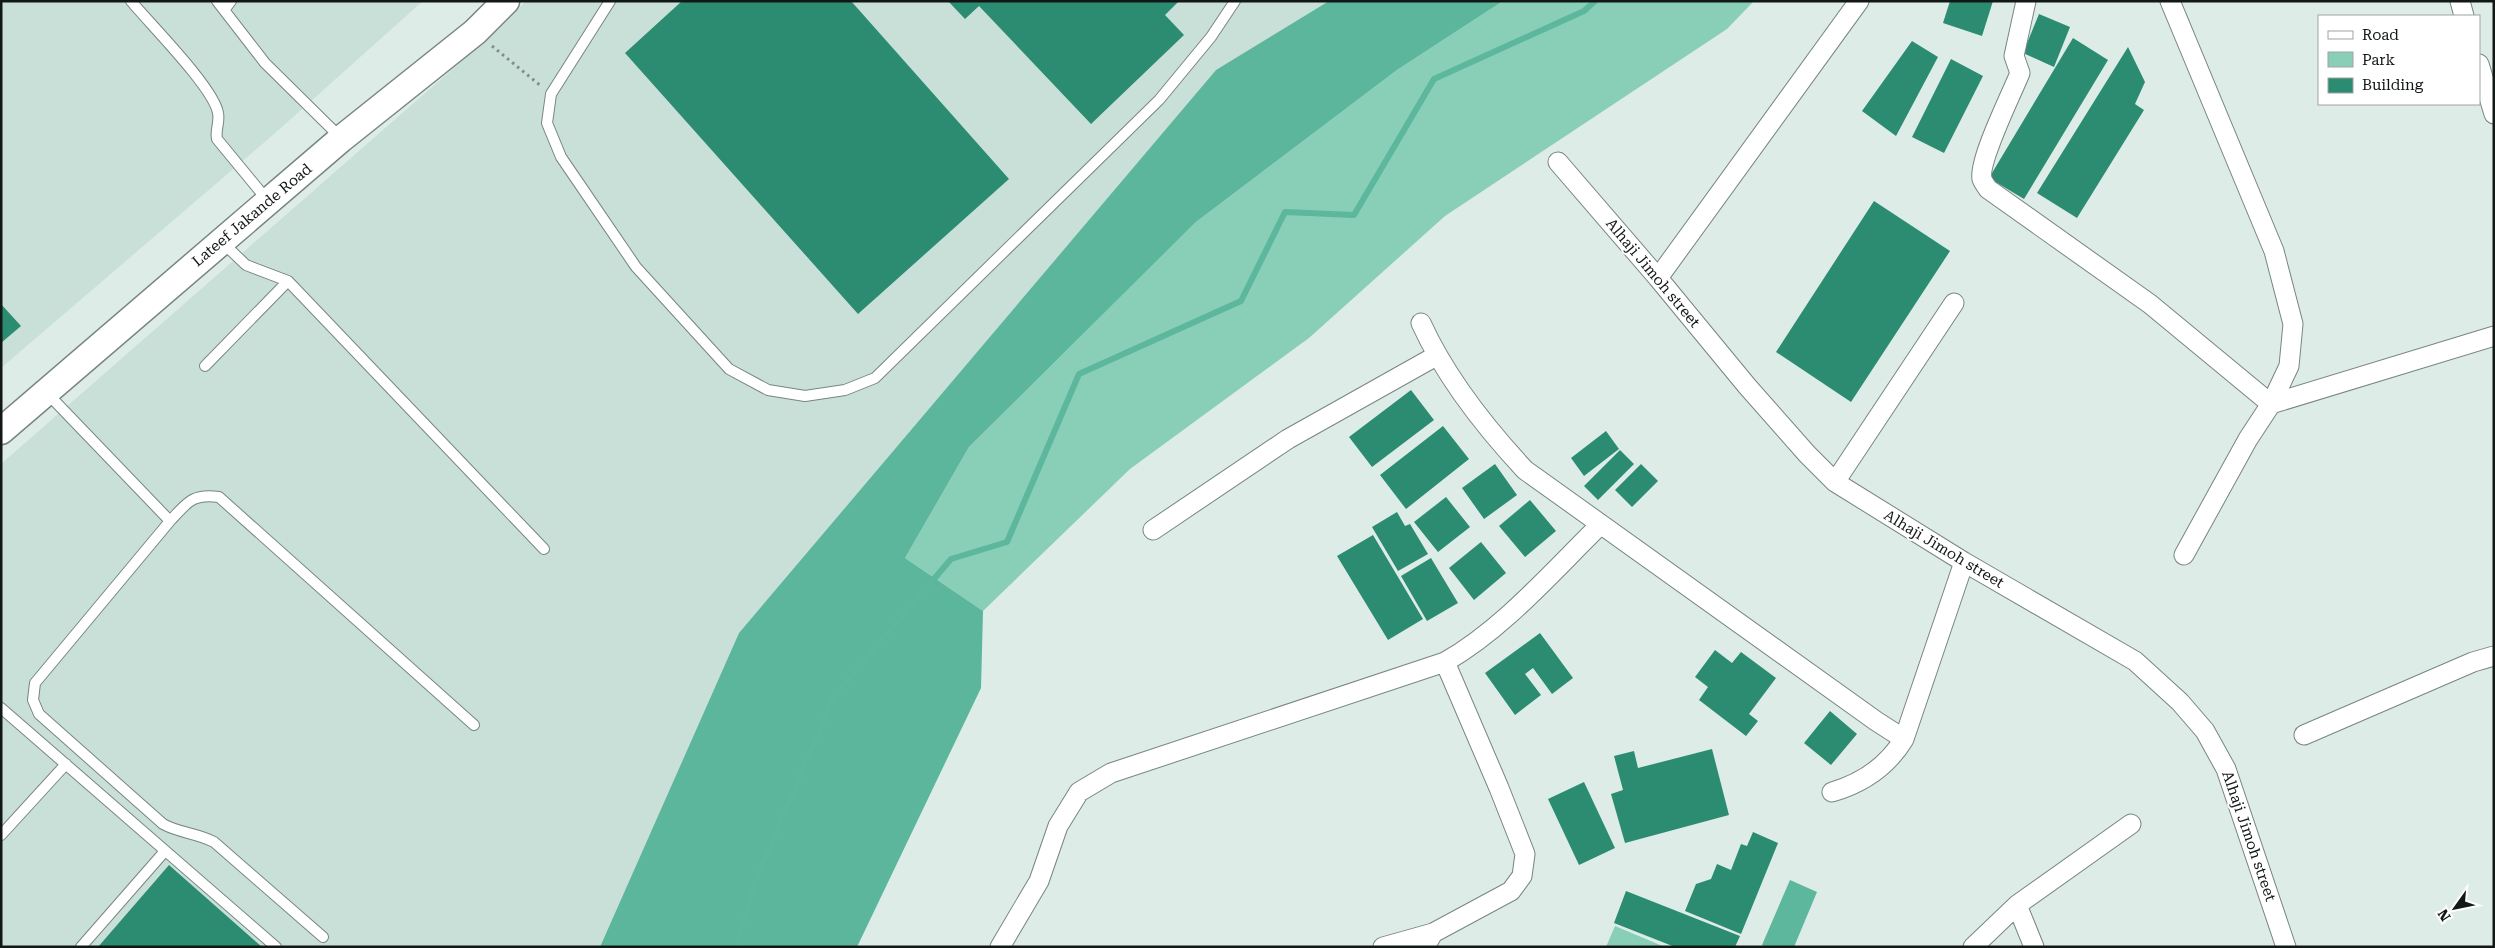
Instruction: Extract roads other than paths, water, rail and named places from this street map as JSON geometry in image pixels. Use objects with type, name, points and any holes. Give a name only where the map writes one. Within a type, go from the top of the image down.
[{"type":"main road","name":"Lateef Jakande Road","points":[[1,431],[341,139],[475,32],[506,1]]},
{"type":"street","points":[[1658,278],[1859,1]]},
{"type":"street","points":[[2026,1],[2014,56],[2020,73],[1991,143],[1983,169],[1982,179],[1988,189],[2150,304],[2271,404]]},
{"type":"street","points":[[2170,1],[2274,250],[2293,324],[2289,366],[2271,404],[2248,440],[2184,555]]},
{"type":"street","points":[[2460,1],[2464,15]]},
{"type":"street","points":[[2480,67],[2494,114]]},
{"type":"street","name":"Alhaji Jimoh street","points":[[1558,162],[1658,278],[1747,386],[1807,454],[1836,482],[1964,562],[2135,661],[2180,702],[2205,732],[2226,769],[2286,947]]},
{"type":"street","points":[[1836,482],[1954,303]]},
{"type":"street","points":[[1421,323],[1436,356],[1493,436],[1524,470],[1904,739]]},
{"type":"street","points":[[2271,404],[2494,336]]},
{"type":"street","points":[[1153,530],[1288,439],[1436,356]]},
{"type":"street","points":[[1000,947],[1039,881],[1058,826],[1079,792],[1111,773],[1445,662],[1469,648],[1534,590],[1600,525]]},
{"type":"street","points":[[1832,792],[1851,787],[1871,775],[1894,757],[1904,739],[1964,562]]},
{"type":"street","points":[[2304,735],[2473,662],[2494,656]]},
{"type":"street","points":[[1383,947],[1429,940],[1511,892],[1522,876],[1525,854],[1445,662]]},
{"type":"street","points":[[1973,947],[2017,905],[2131,824]]},
{"type":"street","points":[[2017,905],[2034,947]]},
{"type":"lane","points":[[131,1],[210,94],[219,115],[215,130],[216,139],[268,202]]},
{"type":"lane","points":[[217,1],[228,5],[265,63],[341,139]]},
{"type":"lane","points":[[610,1],[551,94],[547,123],[562,157],[636,267],[729,369],[768,390],[805,396],[845,390],[875,378],[1159,100],[1211,37],[1235,1]]},
{"type":"lane","points":[[221,241],[246,266],[288,281],[544,549]]},
{"type":"lane","points":[[205,366],[288,281]]},
{"type":"lane","points":[[46,392],[170,521]]},
{"type":"lane","points":[[323,937],[214,842],[202,836],[176,831],[163,824],[39,714],[33,700],[35,683],[170,521],[188,502],[203,495],[219,497],[474,724]]},
{"type":"lane","points":[[1,708],[276,947]]},
{"type":"lane","points":[[1,835],[66,764]]},
{"type":"lane","points":[[81,947],[165,851]]},
{"type":"waterway","points":[[736,947],[755,882],[834,696],[951,559],[1007,542],[1079,374],[1241,301],[1285,212],[1354,215],[1434,79],[1584,11],[1595,1]]}]
